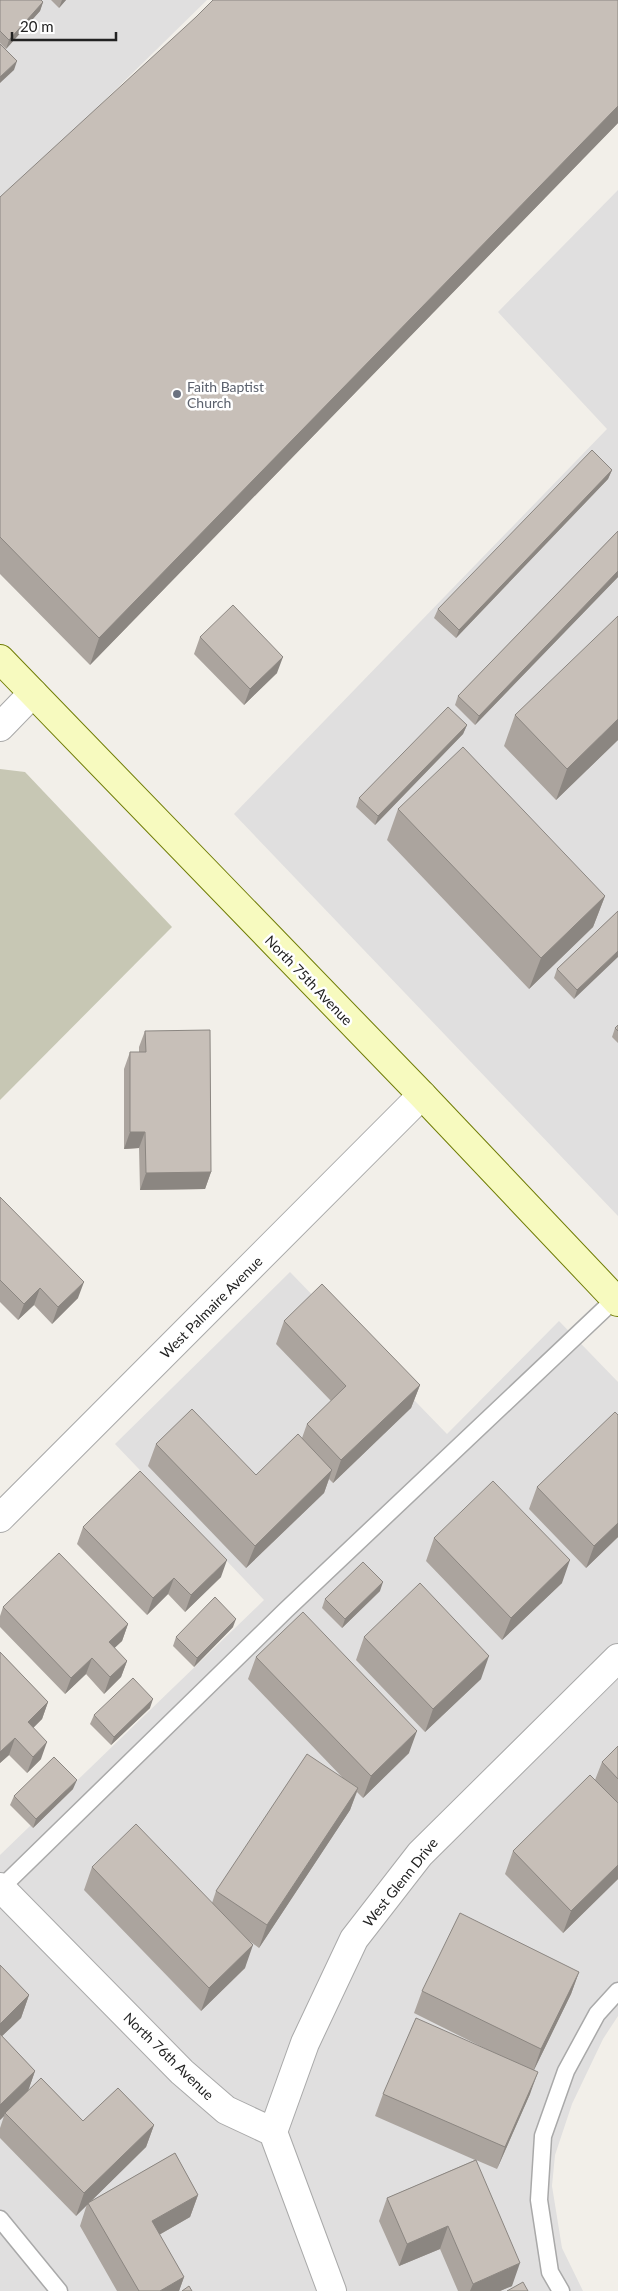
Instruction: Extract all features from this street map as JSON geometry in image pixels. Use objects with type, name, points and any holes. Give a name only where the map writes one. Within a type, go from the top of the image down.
[{"type":"main road","name":"North 75th Avenue","points":[[0,659],[422,1095],[617,1300]]},
{"type":"street","points":[[0,727],[34,693]]},
{"type":"street","name":"West Palmaire Avenue","points":[[0,1518],[422,1095]]},
{"type":"street","name":"West Glenn Drive","points":[[273,2132],[305,2043],[354,1939],[420,1854],[618,1658]]},
{"type":"street","name":"North 76th Avenue","points":[[0,1888],[182,2072],[226,2110],[273,2132]]},
{"type":"street","points":[[273,2132],[332,2291]]},
{"type":"lane","points":[[0,1888],[286,1610],[617,1300]]},
{"type":"lane","points":[[561,2291],[550,2272],[538,2200],[543,2136],[566,2071],[597,2014],[618,1991]]},
{"type":"lane","points":[[0,2219],[59,2291]]},
{"type":"shaded area","points":[[0,0],[207,0],[0,203]]},
{"type":"shaded area","points":[[618,190],[618,1216],[234,814],[607,429],[498,312]]},
{"type":"shaded area","points":[[0,769],[25,772],[172,927],[0,1100]]},
{"type":"shaded area","points":[[290,1272],[447,1434],[559,1321],[618,1382],[618,2016],[603,2039],[572,2104],[555,2155],[552,2186],[562,2248],[583,2291],[0,2291],[0,1855],[264,1600],[115,1444]]},
{"type":"building","points":[[0,0],[41,0],[43,2],[9,40],[0,31]]},
{"type":"building","name":"Faith Baptist Church","points":[[213,0],[618,0],[618,106],[99,638],[0,537],[0,197]]},
{"type":"building","points":[[0,44],[17,61],[0,77]]},
{"type":"building","points":[[592,450],[612,470],[459,630],[438,609]]},
{"type":"building","points":[[618,531],[618,571],[479,716],[458,696]]},
{"type":"building","points":[[233,605],[283,657],[250,689],[200,637]]},
{"type":"building","points":[[618,616],[618,719],[567,769],[515,715]]},
{"type":"building","points":[[448,707],[467,725],[378,816],[359,798]]},
{"type":"building","points":[[463,747],[605,896],[541,958],[398,809]]},
{"type":"building","points":[[618,911],[618,951],[577,990],[557,969]]},
{"type":"building","points":[[210,1030],[211,1172],[146,1173],[145,1132],[130,1132],[130,1052],[146,1052],[145,1031]]},
{"type":"building","points":[[0,1197],[84,1282],[58,1307],[40,1288],[24,1304],[0,1280]]},
{"type":"building","points":[[322,1284],[420,1385],[341,1460],[307,1424],[346,1386],[284,1321]]},
{"type":"building","points":[[192,1409],[256,1475],[298,1434],[332,1470],[255,1546],[156,1444]]},
{"type":"building","points":[[615,1412],[618,1415],[618,1523],[594,1546],[537,1487]]},
{"type":"building","points":[[140,1471],[227,1560],[191,1595],[174,1578],[153,1598],[83,1527]]},
{"type":"building","points":[[493,1481],[570,1560],[511,1618],[434,1538]]},
{"type":"building","points":[[59,1553],[128,1624],[109,1642],[127,1661],[110,1677],[92,1658],[71,1678],[3,1607]]},
{"type":"building","points":[[363,1562],[383,1582],[345,1619],[325,1599]]},
{"type":"building","points":[[420,1583],[489,1656],[433,1709],[364,1637]]},
{"type":"building","points":[[215,1597],[236,1619],[197,1658],[176,1637]]},
{"type":"building","points":[[303,1612],[417,1731],[371,1776],[256,1657]]},
{"type":"building","points":[[0,1652],[48,1702],[28,1722],[47,1742],[33,1757],[15,1738],[0,1752]]},
{"type":"building","points":[[133,1678],[153,1699],[114,1737],[94,1715]]},
{"type":"building","points":[[618,1746],[618,1779],[602,1762]]},
{"type":"building","points":[[307,1754],[358,1788],[267,1925],[216,1891]]},
{"type":"building","points":[[54,1757],[77,1780],[36,1819],[14,1796]]},
{"type":"building","points":[[590,1775],[618,1803],[618,1865],[571,1911],[513,1851]]},
{"type":"building","points":[[136,1824],[253,1945],[209,1988],[92,1867]]},
{"type":"building","points":[[460,1913],[579,1972],[541,2049],[422,1991]]},
{"type":"building","points":[[0,1965],[29,1995],[0,2024]]},
{"type":"building","points":[[416,2018],[538,2072],[505,2147],[383,2094]]},
{"type":"building","points":[[0,2034],[35,2071],[0,2105]]},
{"type":"building","points":[[41,2078],[83,2121],[118,2088],[154,2125],[84,2193],[5,2113]]},
{"type":"building","points":[[175,2153],[198,2195],[152,2221],[184,2277],[160,2291],[139,2291],[88,2203]]},
{"type":"building","points":[[476,2160],[520,2263],[473,2284],[448,2226],[407,2244],[387,2198]]},
{"type":"building","points":[[523,2282],[528,2291],[507,2291]]},
{"type":"building","points":[[189,2286],[192,2291],[182,2291]]},
{"type":"place","name":"Faith Baptist Church","points":[[177,394]]}]
